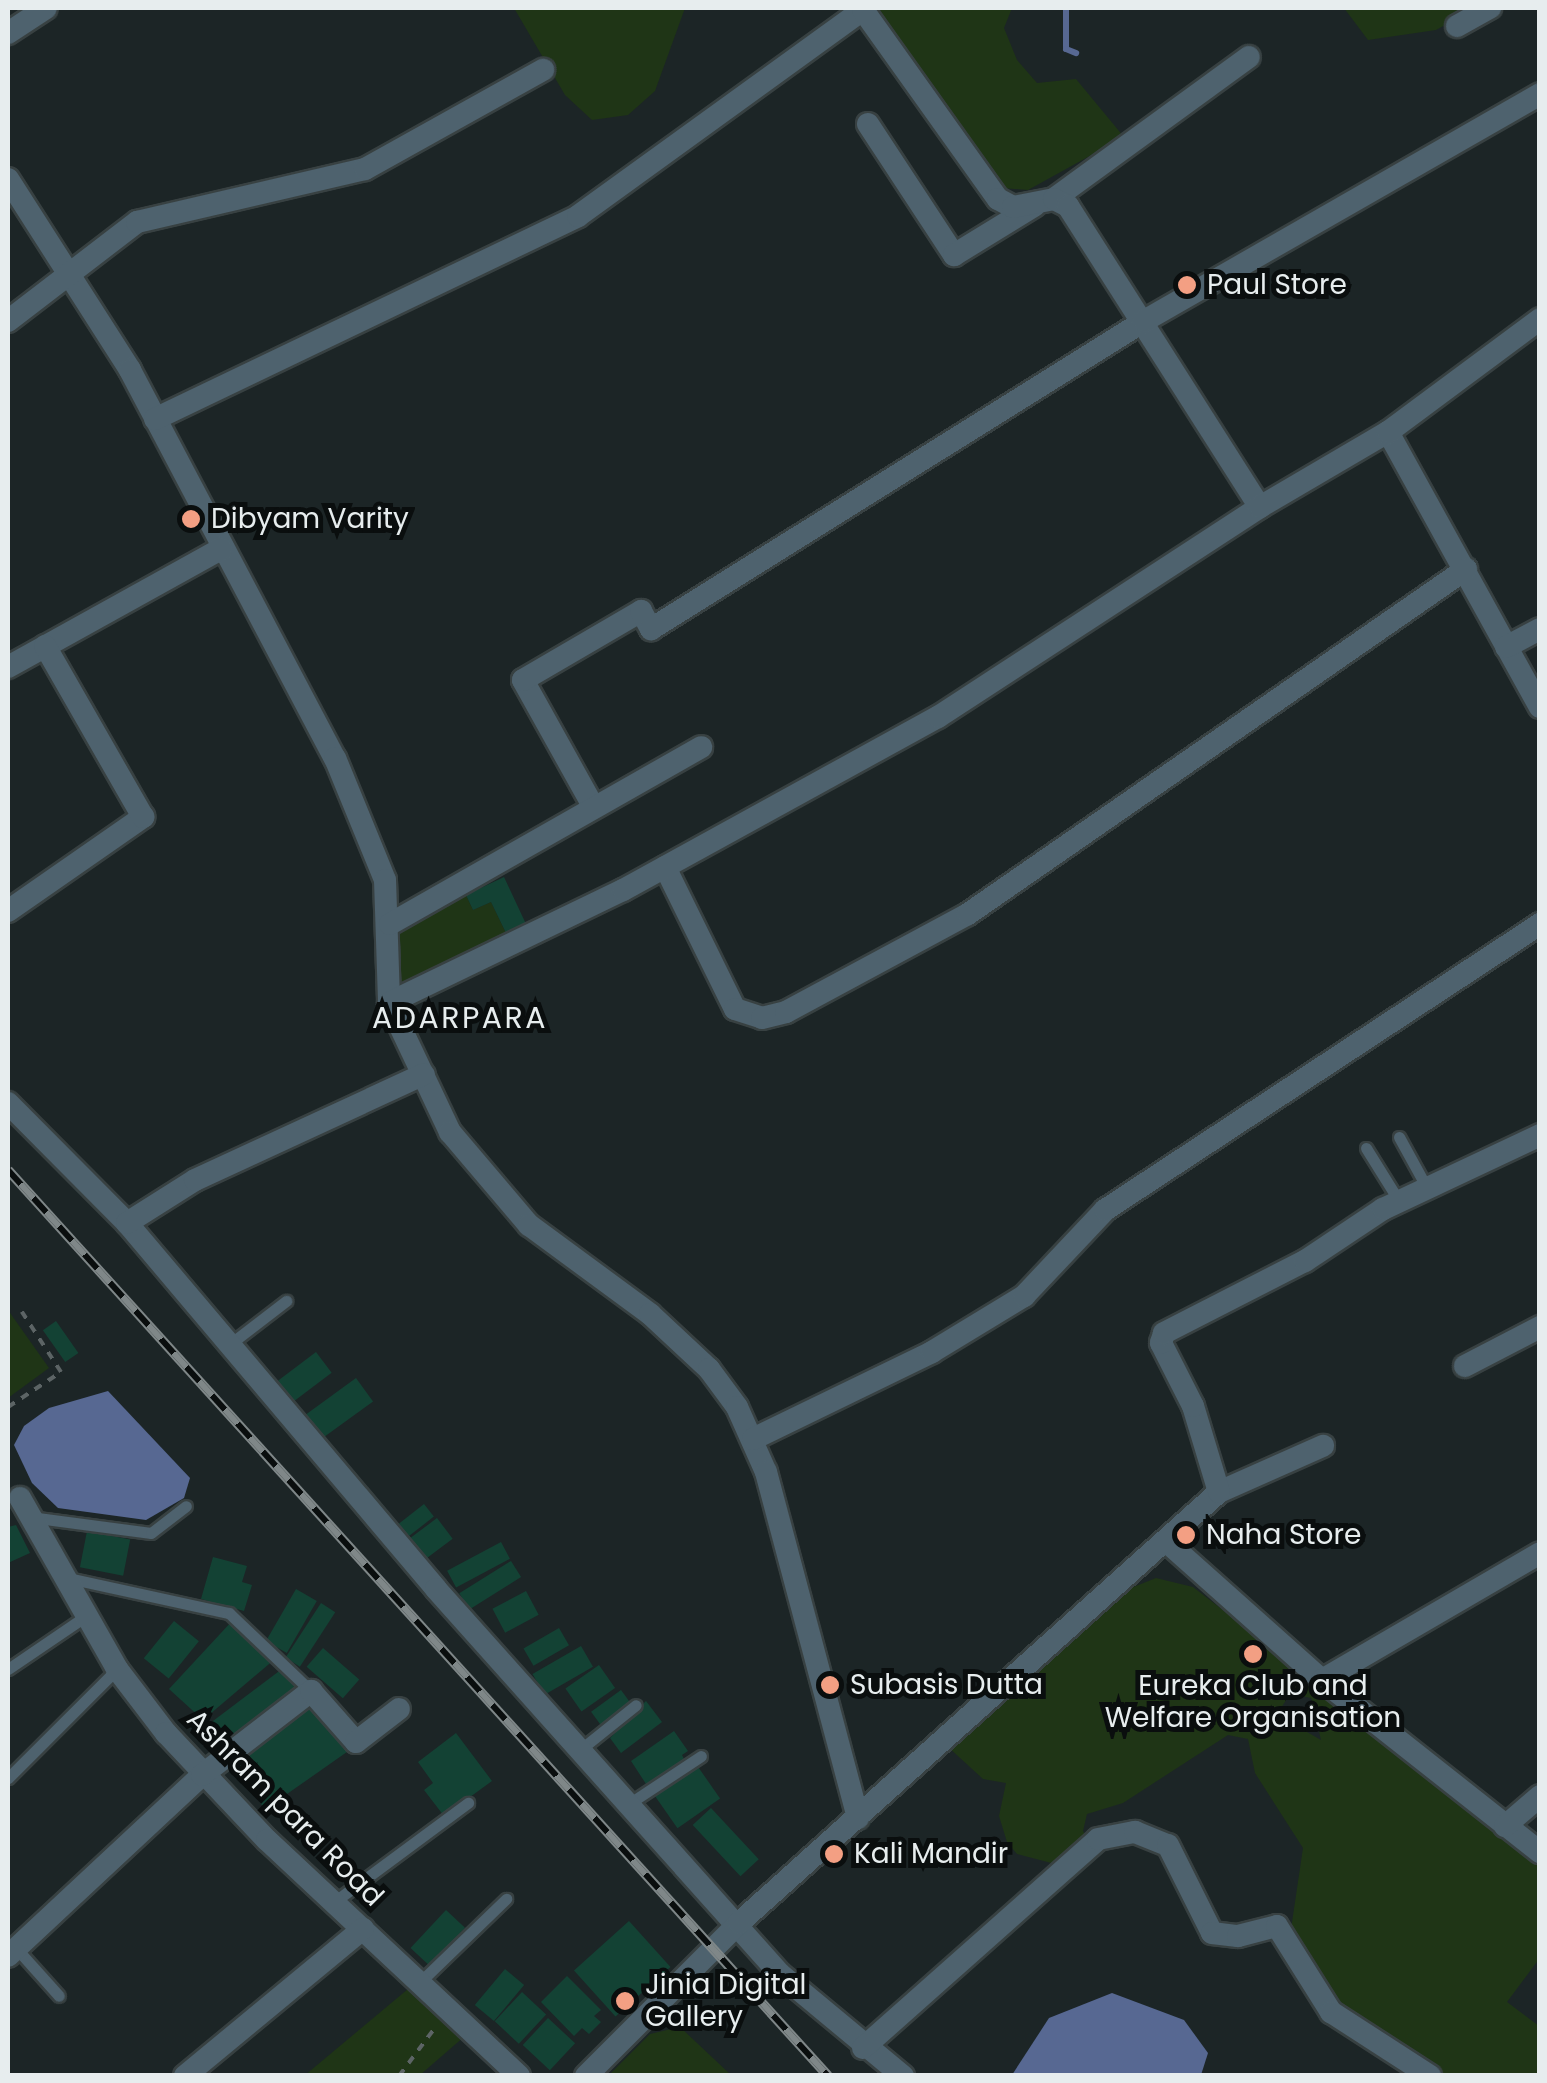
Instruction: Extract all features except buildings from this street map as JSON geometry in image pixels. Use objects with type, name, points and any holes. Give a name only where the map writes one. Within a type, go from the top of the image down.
[{"type":"street","points":[[8,33],[46,8]]},
{"type":"street","points":[[1457,26],[1490,8]]},
{"type":"street","points":[[155,419],[578,216],[863,10],[995,196],[1013,208],[1048,200],[1068,206],[1260,507]]},
{"type":"street","points":[[868,124],[954,255],[1048,200],[1249,56]]},
{"type":"street","points":[[8,321],[115,234],[158,212],[296,188],[364,169],[542,70]]},
{"type":"street","points":[[594,806],[524,680],[641,611],[650,628],[1144,321],[1540,94]]},
{"type":"street","points":[[8,178],[71,273],[155,419],[359,810],[385,880],[390,924],[388,1003],[450,1132],[498,1194],[682,1342],[728,1394],[752,1439],[858,1818]]},
{"type":"street","points":[[388,1003],[665,866],[938,717],[1260,507],[1388,432],[1540,319]]},
{"type":"street","points":[[1388,432],[1540,706]]},
{"type":"street","points":[[8,667],[221,549]]},
{"type":"street","points":[[665,866],[735,1008],[762,1018],[786,1012],[968,914],[1466,569]]},
{"type":"street","points":[[1506,647],[1540,629]]},
{"type":"street","points":[[8,911],[143,816],[45,646]]},
{"type":"street","points":[[390,924],[701,747]]},
{"type":"street","points":[[752,1439],[932,1352],[1024,1296],[1105,1210],[1540,924]]},
{"type":"street","points":[[128,1223],[195,1180],[424,1074]]},
{"type":"street","points":[[8,1103],[128,1223],[581,1749],[809,2004],[903,2076]]},
{"type":"street","points":[[1219,1492],[1193,1406],[1160,1338],[1306,1261],[1399,1201],[1540,1136]]},
{"type":"street","points":[[1464,1366],[1540,1327]]},
{"type":"street","points":[[586,2076],[739,1923],[1219,1492],[1323,1446]]},
{"type":"street","name":"Ashram para Road","points":[[19,1512],[64,1577],[117,1670],[202,1775],[519,2076]]},
{"type":"street","points":[[1167,1542],[1322,1680],[1540,1852]]},
{"type":"street","points":[[1322,1680],[1540,1554]]},
{"type":"street","points":[[12,1952],[202,1775],[311,1691],[356,1742],[400,1709]]},
{"type":"street","points":[[1505,1826],[1540,1796]]},
{"type":"street","points":[[863,2048],[1098,1839],[1135,1832],[1168,1845],[1212,1933],[1238,1936],[1277,1926],[1331,2012],[1430,2076]]},
{"type":"street","points":[[185,2076],[363,1929]]},
{"type":"lane","points":[[1399,1137],[1427,1188]]},
{"type":"lane","points":[[1366,1148],[1399,1201]]},
{"type":"lane","points":[[230,1344],[286,1300]]},
{"type":"lane","points":[[19,1512],[151,1534],[186,1506]]},
{"type":"lane","points":[[64,1577],[228,1614],[311,1691]]},
{"type":"lane","points":[[8,1669],[86,1616]]},
{"type":"lane","points":[[8,1778],[117,1670]]},
{"type":"lane","points":[[581,1749],[636,1705]]},
{"type":"lane","points":[[630,1803],[701,1756]]},
{"type":"lane","points":[[334,1902],[468,1803]]},
{"type":"lane","points":[[420,1982],[506,1900]]},
{"type":"lane","points":[[12,1952],[59,1996]]},
{"type":"path","points":[[8,1407],[62,1372],[22,1312]]},
{"type":"path","points":[[400,2076],[448,2008]]},
{"type":"green space","points":[[514,8],[685,8],[655,91],[628,115],[592,120],[565,95]]},
{"type":"green space","points":[[879,8],[1012,8],[1004,28],[1017,60],[1037,83],[1076,79],[1124,137],[1028,190],[1001,188],[904,54]]},
{"type":"green space","points":[[1344,8],[1476,8],[1436,30],[1368,40]]},
{"type":"green space","points":[[466,895],[473,910],[491,902],[506,933],[401,983],[394,933]]},
{"type":"green space","points":[[8,1310],[49,1368],[8,1398]]},
{"type":"green space","points":[[1156,1578],[1193,1587],[1539,1854],[1539,1959],[1507,2002],[1539,2026],[1539,2075],[1444,2075],[1344,2016],[1291,1929],[1303,1848],[1255,1773],[1248,1739],[1228,1735],[1123,1803],[1087,1814],[1083,1831],[1089,1841],[1059,1865],[1017,1854],[1007,1842],[999,1816],[1006,1783],[983,1779],[947,1746],[1126,1590]],"holes":[[[1290,1694],[1311,1698],[1321,1740],[1286,1720],[1281,1708]]]},
{"type":"green space","points":[[408,1989],[465,2036],[420,2075],[304,2076]]},
{"type":"green space","points":[[680,2027],[731,2075],[609,2075],[650,2034]]},
{"type":"water","points":[[108,1391],[190,1478],[184,1498],[146,1520],[58,1508],[32,1483],[14,1445],[24,1426],[49,1408]]},
{"type":"water","points":[[1112,1993],[1184,2020],[1208,2053],[1201,2075],[1012,2075],[1049,2018]]},
{"type":"waterway","points":[[1066,8],[1066,49],[1076,53]]},
{"type":"railway","points":[[8,1170],[828,2076]]},
{"type":"place","name":"Paul Store","points":[[1187,285]]},
{"type":"place","name":"Dibyam Varity","points":[[191,519]]},
{"type":"place","name":"Naha Store","points":[[1186,1535]]},
{"type":"place","name":"Eureka Club and Welfare Organisation","points":[[1253,1654]]},
{"type":"place","name":"Subasis Dutta","points":[[830,1685]]},
{"type":"place","name":"Kali Mandir","points":[[834,1854]]},
{"type":"place","name":"Jinia Digital Gallery","points":[[625,2001]]},
{"type":"district","name":"ADARPARA","points":[[460,1018]]}]
